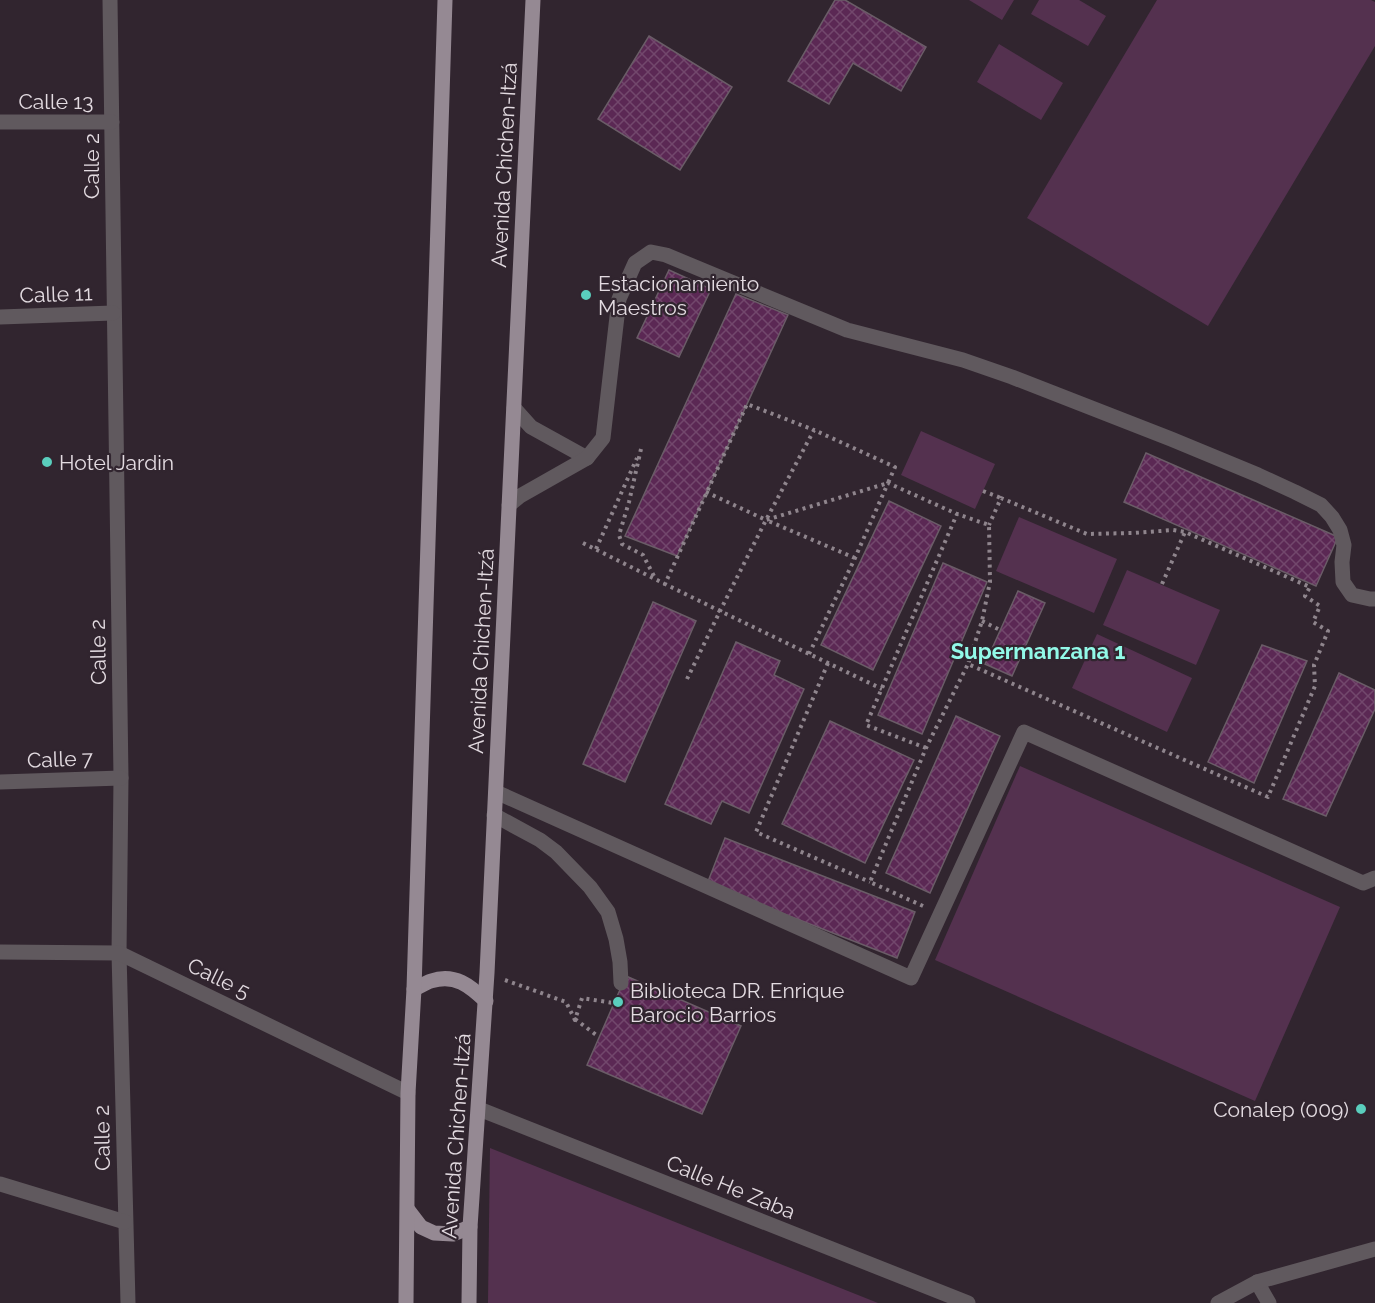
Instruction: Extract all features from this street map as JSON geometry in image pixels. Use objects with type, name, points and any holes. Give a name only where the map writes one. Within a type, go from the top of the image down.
[{"type":"main road","name":"Avenida Chichen-Itzá","points":[[406,1303],[408,1093],[414,989],[445,0]]},
{"type":"main road","name":"Avenida Chichen-Itzá","points":[[470,1303],[470,1227],[486,1001],[533,0]]},
{"type":"main road","points":[[414,989],[432,980],[453,978],[471,987],[486,1001]]},
{"type":"main road","points":[[408,1210],[421,1227],[434,1233],[453,1234],[470,1227]]},
{"type":"street","name":"Calle 2","points":[[110,0],[121,778],[118,953],[128,1303]]},
{"type":"street","name":"Calle 13","points":[[0,122],[112,122]]},
{"type":"street","points":[[509,505],[520,496],[587,458],[603,438],[619,299],[635,263],[651,252],[666,255],[847,330],[963,360],[1012,377],[1171,439],[1295,492],[1321,505],[1340,530],[1344,545],[1341,562],[1343,582],[1352,595],[1375,599]]},
{"type":"street","name":"Calle 11","points":[[0,317],[113,313]]},
{"type":"street","points":[[514,408],[531,427],[587,458]]},
{"type":"street","points":[[496,792],[911,978],[1024,732],[1363,883],[1375,878]]},
{"type":"street","name":"Calle 7","points":[[0,782],[121,778]]},
{"type":"street","points":[[494,815],[540,840],[556,852],[590,887],[608,912],[614,930],[621,962],[621,983]]},
{"type":"street","name":"Calle 5","points":[[0,952],[118,953],[408,1093]]},
{"type":"street","name":"Calle He Zaba","points":[[479,1109],[968,1303]]},
{"type":"street","points":[[0,1184],[125,1222]]},
{"type":"street","points":[[1218,1303],[1257,1282],[1375,1249]]},
{"type":"street","points":[[1257,1282],[1269,1303]]},
{"type":"path","points":[[665,584],[747,404],[814,430],[895,467],[809,654]]},
{"type":"path","points":[[687,679],[766,520],[814,430]]},
{"type":"path","points":[[596,549],[641,449],[619,535],[622,544],[643,555],[655,578]]},
{"type":"path","points":[[766,520],[888,483],[957,514],[989,525]]},
{"type":"path","points":[[968,664],[1268,797],[1315,686],[1314,665],[1328,631],[1313,622],[1320,606],[1305,596],[1310,587],[1185,532],[1173,530],[1134,534],[1087,534],[983,491]]},
{"type":"path","points":[[706,492],[855,558]]},
{"type":"path","points":[[870,882],[926,748],[968,664],[982,621],[990,582],[989,525],[1001,498]]},
{"type":"path","points":[[926,748],[866,725],[957,514]]},
{"type":"path","points":[[1162,584],[1185,532]]},
{"type":"path","points":[[583,543],[882,689]]},
{"type":"path","points":[[982,621],[1000,630]]},
{"type":"path","points":[[828,663],[756,832],[940,914]]},
{"type":"path","points":[[487,973],[566,1002],[575,1020],[599,1037]]},
{"type":"path","points":[[575,1020],[582,998],[614,1004]]},
{"type":"shaded area","points":[[969,0],[1014,0],[1002,20]]},
{"type":"shaded area","points":[[1039,0],[1079,0],[1106,16],[1088,46],[1031,14]]},
{"type":"shaded area","points":[[1157,0],[1371,0],[1375,2],[1375,46],[1208,326],[1027,218]]},
{"type":"shaded area","points":[[999,44],[1063,83],[1041,120],[977,82]]},
{"type":"shaded area","points":[[921,431],[995,464],[975,509],[901,475]]},
{"type":"shaded area","points":[[1019,517],[1117,559],[1094,613],[996,571]]},
{"type":"shaded area","points":[[1127,570],[1220,610],[1196,665],[1103,625]]},
{"type":"shaded area","points":[[1097,634],[1192,678],[1167,732],[1072,688]]},
{"type":"shaded area","points":[[1020,766],[1340,907],[1255,1101],[935,960]]},
{"type":"shaded area","points":[[490,1148],[878,1303],[488,1303]]},
{"type":"building","points":[[835,0],[845,0],[926,47],[901,91],[853,63],[829,104],[788,81]]},
{"type":"building","points":[[649,36],[732,87],[680,170],[598,119]]},
{"type":"building","points":[[669,270],[711,289],[679,357],[637,338]]},
{"type":"building","points":[[736,294],[788,315],[677,556],[625,536]]},
{"type":"building","points":[[1146,453],[1338,537],[1316,586],[1124,502]]},
{"type":"building","points":[[889,501],[941,526],[873,670],[821,645]]},
{"type":"building","points":[[943,563],[987,582],[922,734],[878,715]]},
{"type":"building","points":[[1018,591],[1045,603],[1012,676],[985,664]]},
{"type":"building","points":[[653,602],[696,621],[625,782],[583,764]]},
{"type":"building","points":[[736,642],[780,661],[774,675],[804,689],[749,813],[722,801],[711,824],[665,804]]},
{"type":"building","points":[[1262,645],[1307,661],[1254,783],[1208,762]]},
{"type":"building","points":[[1339,673],[1375,690],[1375,709],[1326,816],[1283,799]]},
{"type":"building","points":[[956,716],[1000,736],[930,893],[886,873]]},
{"type":"building","points":[[830,721],[914,760],[865,863],[782,824]]},
{"type":"building","points":[[725,838],[915,912],[897,958],[707,884]]},
{"type":"building","points":[[626,976],[741,1026],[702,1114],[587,1065]]},
{"type":"place","name":"Estacionamiento Maestros","points":[[586,295]]},
{"type":"place","name":"Hotel Jardin","points":[[47,462]]},
{"type":"place","name":"Biblioteca DR. Enrique Barocio Barrios","points":[[618,1002]]},
{"type":"place","name":"Conalep (009)","points":[[1361,1109]]},
{"type":"district","name":"Supermanzana 1","points":[[1038,651]]}]
